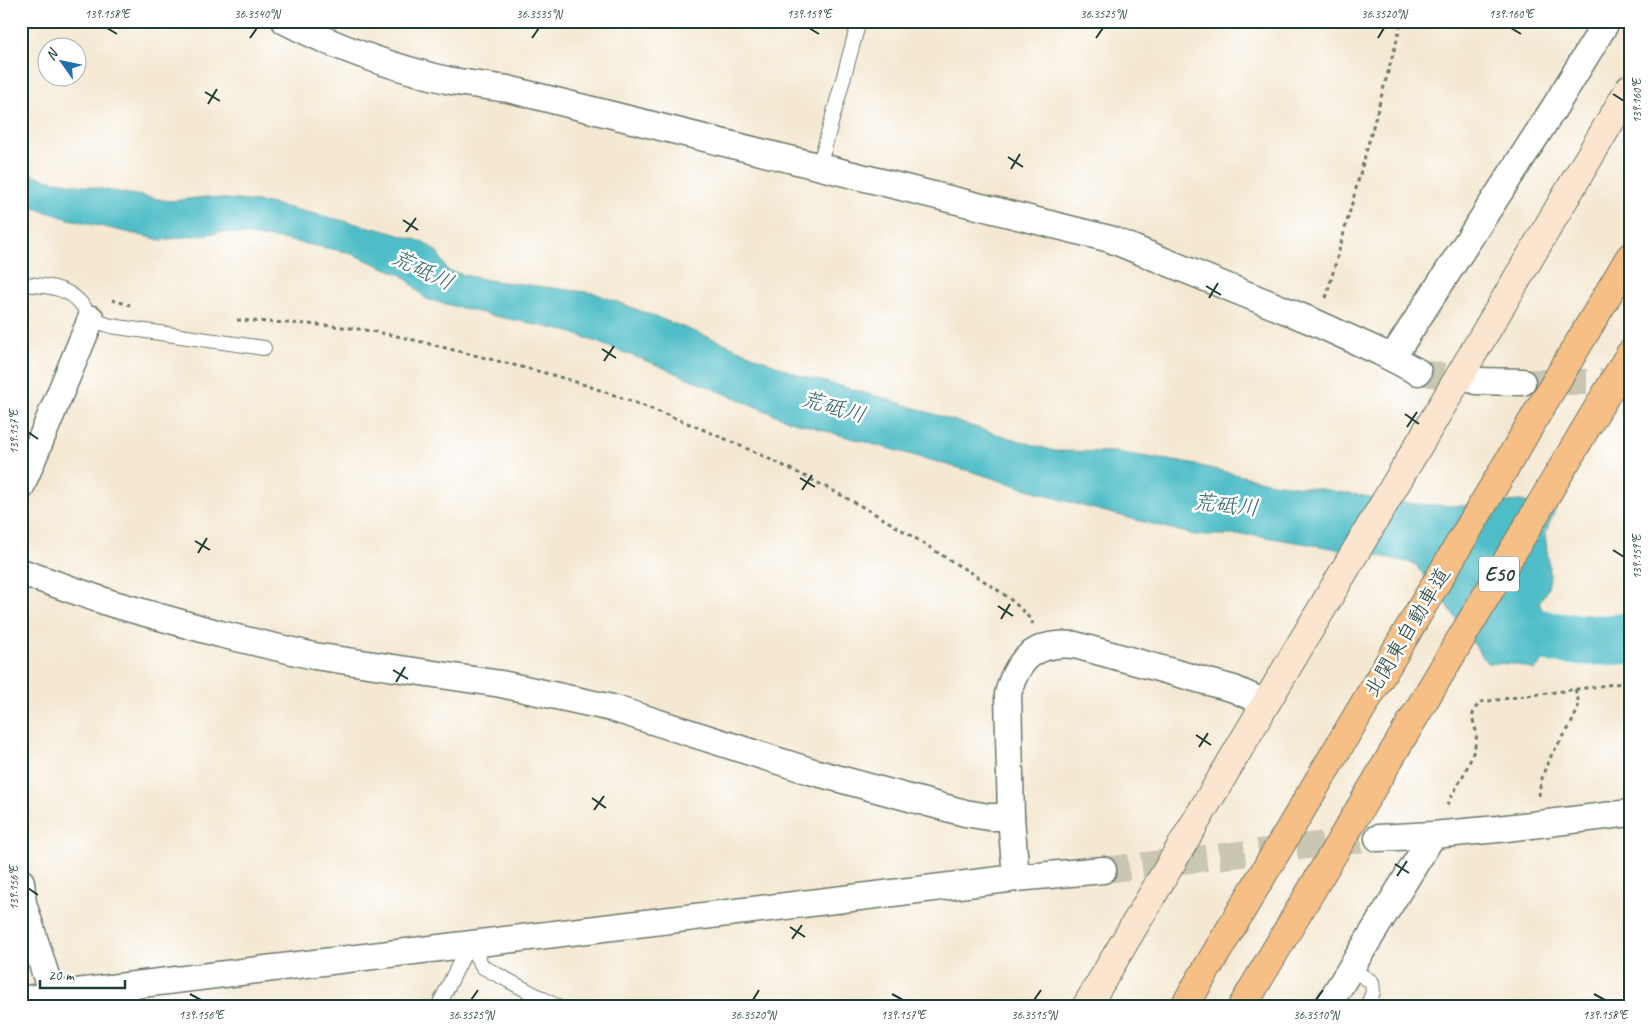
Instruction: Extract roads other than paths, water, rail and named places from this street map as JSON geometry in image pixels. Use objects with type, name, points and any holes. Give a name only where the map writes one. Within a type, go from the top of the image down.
[{"type":"highway","name":"北関東自動車道","points":[[1184,1007],[1630,257]]},
{"type":"highway","name":"E50","points":[[1242,1007],[1630,354]]},
{"type":"street","points":[[286,21],[345,47],[448,80],[508,89],[1110,239],[1314,322],[1418,372]]},
{"type":"street","points":[[1392,358],[1554,108],[1607,21]]},
{"type":"street","points":[[1086,1007],[1630,88]]},
{"type":"street","points":[[21,487],[90,319]]},
{"type":"street","points":[[1476,381],[1522,382]]},
{"type":"street","points":[[21,572],[110,603],[220,634],[314,656],[501,684],[612,708],[810,771],[965,813],[989,817],[1012,817]]},
{"type":"street","points":[[1016,878],[1008,694],[1012,678],[1018,668],[1038,649],[1061,643],[1075,644],[1234,689],[1265,703]]},
{"type":"street","points":[[1378,838],[1433,836],[1630,814]]},
{"type":"street","points":[[1328,1007],[1433,836]]},
{"type":"street","points":[[21,1000],[1016,878],[1103,870]]},
{"type":"street","points":[[21,882],[23,903],[52,995]]},
{"type":"lane","points":[[819,167],[859,21]]},
{"type":"lane","points":[[21,284],[47,286],[70,292],[85,307],[90,319],[111,326],[264,348]]},
{"type":"lane","points":[[438,1007],[469,944]]},
{"type":"lane","points":[[469,944],[483,967],[558,1007]]},
{"type":"lane","points":[[1351,969],[1372,982],[1373,992],[1367,1007]]},
{"type":"water","points":[[21,171],[45,179],[170,201],[206,197],[268,203],[382,230],[424,242],[437,252],[448,271],[487,280],[594,293],[719,341],[799,375],[881,397],[1054,451],[1115,452],[1188,463],[1272,483],[1414,504],[1459,506],[1520,501],[1556,508],[1545,534],[1550,575],[1548,588],[1539,603],[1546,618],[1563,631],[1561,642],[1535,670],[1515,664],[1487,663],[1449,608],[1415,564],[1391,558],[1254,535],[1195,535],[1079,505],[973,472],[790,421],[657,365],[570,332],[426,299],[402,275],[347,252],[281,239],[223,232],[161,240],[69,219],[21,204]]},
{"type":"waterway","name":"荒砥川","points":[[1506,605],[1523,627],[1535,633],[1576,640],[1630,638]]},
{"type":"tunnel","points":[[1418,372],[1476,381]]},
{"type":"tunnel","points":[[1522,382],[1630,382]]},
{"type":"tunnel","points":[[1103,870],[1378,838]]}]
